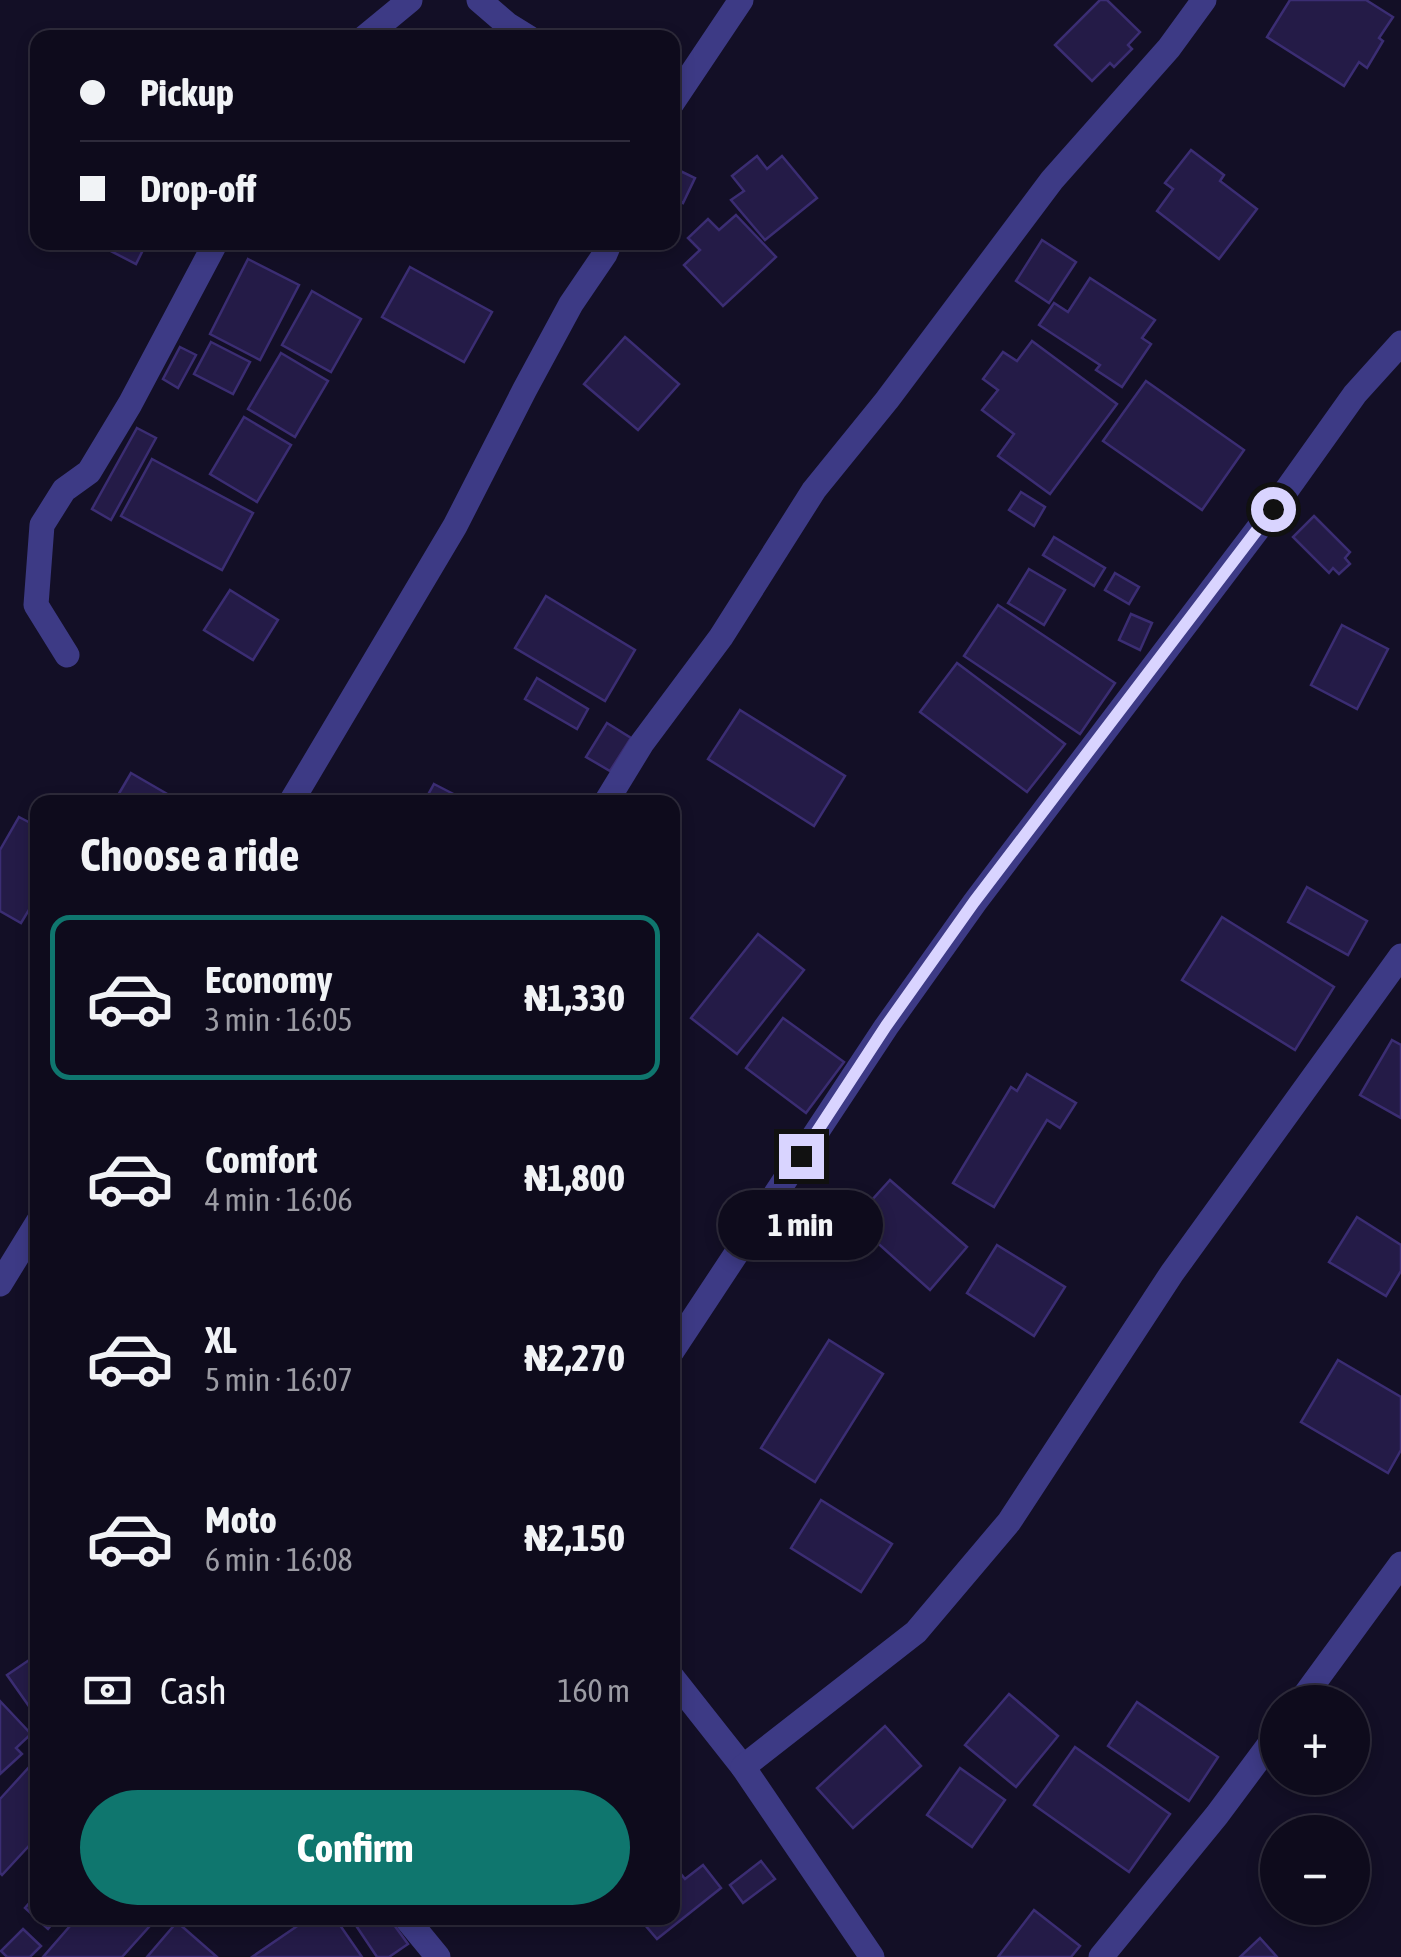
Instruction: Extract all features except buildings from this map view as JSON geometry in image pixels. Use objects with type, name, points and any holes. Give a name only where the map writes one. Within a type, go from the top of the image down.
[{"type":"street","points":[[374,30],[410,0]]},
{"type":"street","points":[[479,0],[516,30]]},
{"type":"street","points":[[680,91],[741,0]]},
{"type":"street","points":[[610,795],[642,743],[721,637],[814,490],[887,400],[1052,180],[1168,48],[1204,0]]},
{"type":"street","points":[[67,655],[36,605],[42,525],[64,490],[89,472],[212,250]]},
{"type":"street","points":[[295,795],[455,526],[562,321],[607,250]]},
{"type":"street","points":[[680,1339],[886,1026],[974,902],[1203,602],[1355,394],[1401,343]]},
{"type":"street","points":[[743,1767],[916,1632],[1009,1522],[1172,1273],[1401,956]]},
{"type":"street","points":[[0,1284],[30,1235]]},
{"type":"street","points":[[1312,1685],[1401,1564]]},
{"type":"street","points":[[680,1687],[743,1767],[872,1957]]},
{"type":"street","points":[[1101,1957],[1260,1757]]},
{"type":"street","points":[[412,1925],[438,1957]]},
{"type":"route","points":[[801,1156],[974,902],[1273,509]]}]
